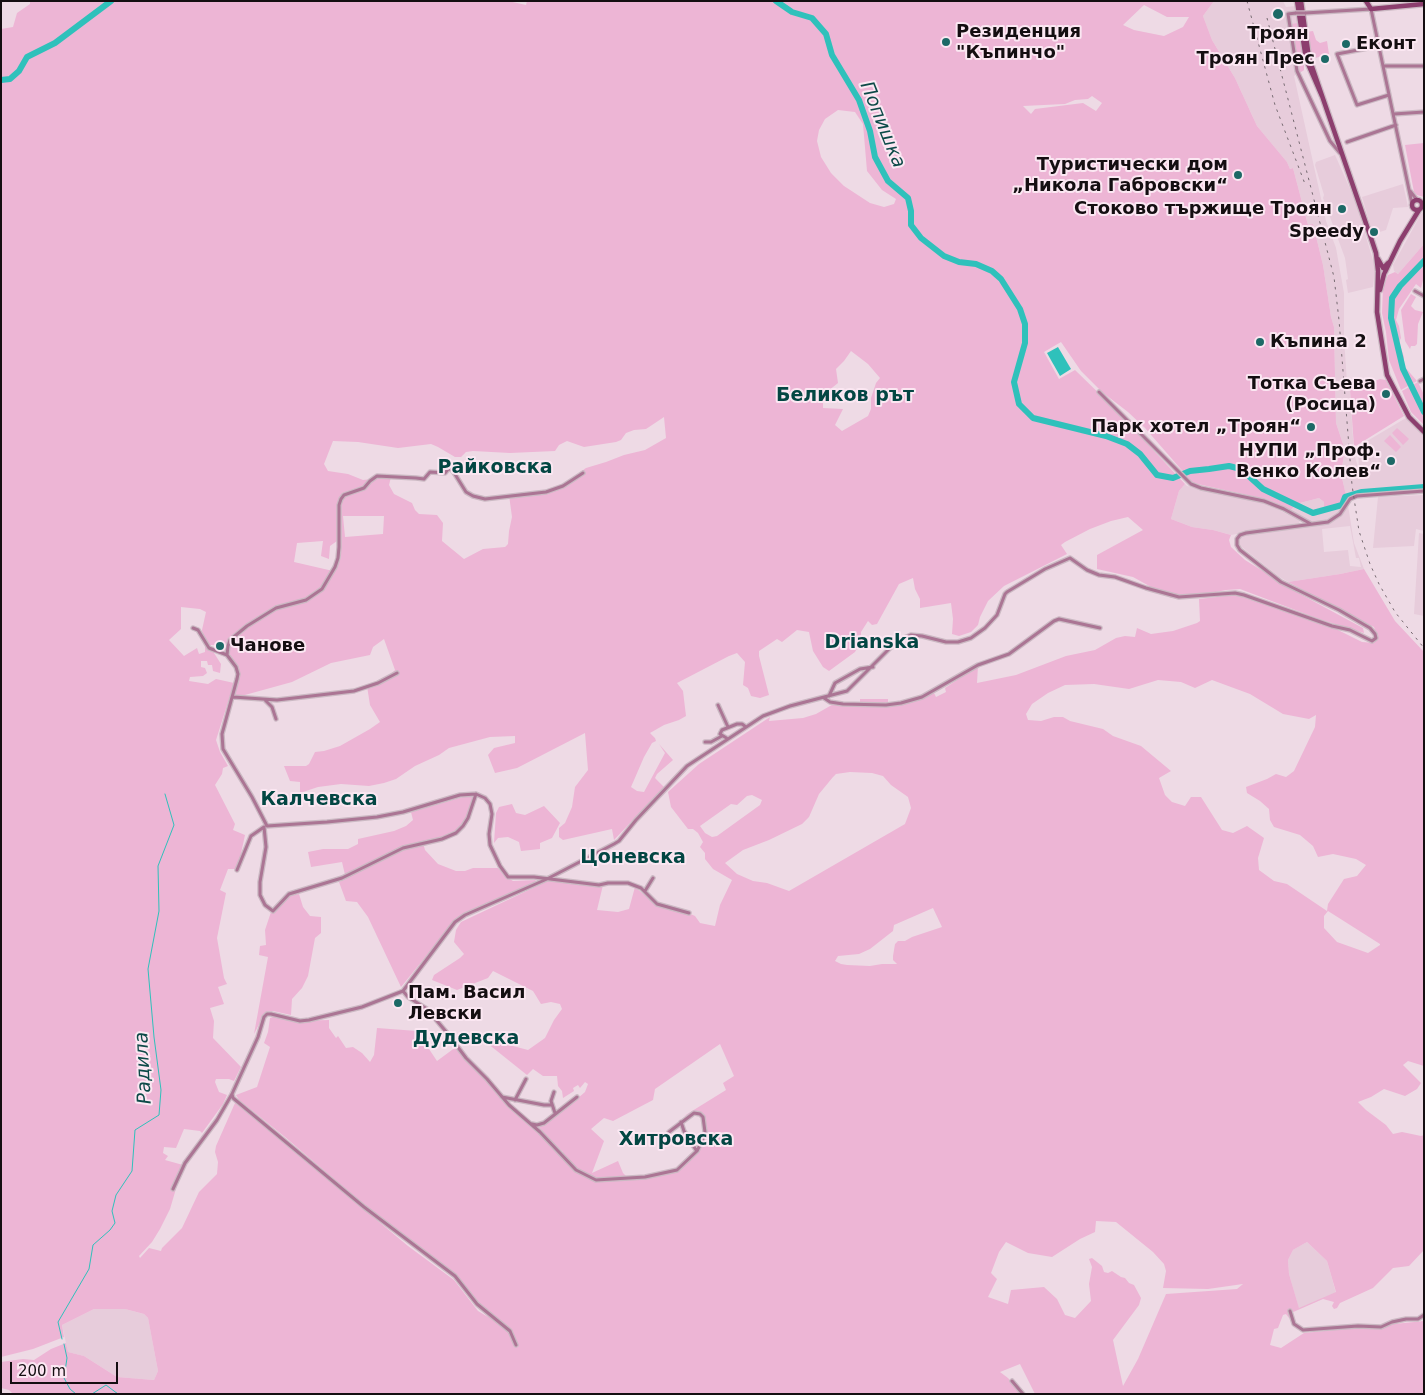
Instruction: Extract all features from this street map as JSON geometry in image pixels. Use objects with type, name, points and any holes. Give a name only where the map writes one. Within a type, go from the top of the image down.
[{"type":"street","points":[[1299,1],[1306,59],[1317,89],[1324,100],[1345,158],[1381,271]]},
{"type":"street","points":[[1366,1],[1372,9],[1409,191],[1421,209]]},
{"type":"street","points":[[1345,158],[1330,141],[1297,71],[1288,14],[1424,4]]},
{"type":"street","points":[[1379,46],[1337,54],[1357,105],[1389,95]]},
{"type":"street","points":[[1383,66],[1424,66]]},
{"type":"street","points":[[1394,114],[1424,112]]},
{"type":"street","points":[[1347,142],[1396,125]]},
{"type":"street","points":[[1417,204],[1422,207],[1421,209]]},
{"type":"street","points":[[1411,222],[1417,204]]},
{"type":"street","points":[[1381,271],[1421,209]]},
{"type":"street","points":[[1376,253],[1381,271],[1378,299],[1379,328],[1387,375],[1409,417],[1424,432]]},
{"type":"street","points":[[1379,260],[1385,262],[1391,258]]},
{"type":"street","points":[[1415,291],[1424,296]]},
{"type":"street","points":[[1099,392],[1187,481],[1197,487],[1257,498],[1272,503],[1312,525]]},
{"type":"street","points":[[444,464],[466,492],[485,499],[546,492],[563,486],[583,474]]},
{"type":"street","points":[[449,468],[443,473],[430,472],[424,479],[377,476],[364,488],[344,495],[339,505],[339,547],[335,567],[322,589],[306,600],[276,608],[247,626],[230,640],[228,655],[238,674],[222,734],[223,749],[252,796],[265,826],[266,847],[260,882],[260,895],[265,905],[273,911],[289,894],[342,878],[403,848],[442,839],[456,833],[468,818],[476,794]]},
{"type":"street","points":[[173,1189],[185,1163],[217,1120],[232,1094],[258,1037],[264,1017],[267,1014],[300,1021],[309,1020],[362,1007],[403,991],[455,922],[465,915],[547,878],[620,841],[636,820],[680,773],[763,716],[776,710],[847,691],[897,641],[904,637],[911,635],[922,636],[946,642],[958,642],[971,638],[985,628],[997,615],[1007,592],[1045,569],[1070,558],[1087,570],[1099,575],[1115,577],[1179,597],[1235,593],[1244,595],[1332,626],[1350,630],[1372,641],[1376,638],[1376,634],[1370,628],[1339,610],[1281,582],[1240,550],[1237,545],[1237,539],[1242,534],[1325,523],[1340,514],[1353,497],[1424,491]]},
{"type":"street","points":[[824,698],[830,702],[843,704],[901,704],[922,697],[978,665],[1009,654],[1054,621],[1059,620],[1100,628]]},
{"type":"street","points":[[193,628],[201,633],[209,648],[228,655]]},
{"type":"street","points":[[829,697],[835,683],[860,669],[873,667]]},
{"type":"street","points":[[233,697],[277,700],[354,691],[378,683],[397,673]]},
{"type":"street","points":[[265,700],[272,707],[276,719]]},
{"type":"street","points":[[718,704],[728,727]]},
{"type":"street","points":[[728,739],[720,734],[720,731],[737,724],[742,724],[746,727]]},
{"type":"street","points":[[705,742],[711,742],[722,736]]},
{"type":"street","points":[[237,870],[251,836],[265,826],[377,817],[403,812],[460,795],[476,794],[486,798],[490,804],[492,814],[489,834],[490,845],[506,876],[511,878],[547,878],[599,885],[628,883],[644,891],[657,904],[689,913]]},
{"type":"street","points":[[644,891],[653,878]]},
{"type":"street","points":[[403,991],[408,997],[427,1009],[466,1058],[509,1105],[531,1124],[576,1170],[596,1180],[646,1178],[677,1170],[696,1151],[705,1132],[703,1117],[700,1114],[694,1113],[669,1132]]},
{"type":"street","points":[[514,1100],[517,1098],[526,1080]]},
{"type":"street","points":[[554,1092],[551,1101],[555,1112]]},
{"type":"street","points":[[232,1094],[233,1098],[364,1207],[455,1276],[477,1304],[510,1331],[516,1345]]},
{"type":"street","points":[[502,1097],[544,1106],[552,1105]]},
{"type":"street","points":[[531,1124],[544,1123],[555,1112],[577,1097]]},
{"type":"street","points":[[681,1122],[696,1151]]},
{"type":"street","points":[[1290,1311],[1294,1324],[1303,1330],[1358,1326],[1381,1327],[1392,1322],[1418,1319],[1424,1315]]},
{"type":"street","points":[[1012,1382],[1023,1394]]},
{"type":"shaded area","points":[[30,1],[508,1],[526,5],[527,1],[1214,1],[1203,16],[1212,40],[1235,78],[1257,126],[1287,162],[1290,169],[1293,168],[1308,225],[1313,224],[1323,265],[1334,327],[1336,423],[1343,444],[1344,455],[1341,474],[1347,499],[1338,505],[1324,509],[1324,502],[1319,498],[1296,504],[1291,510],[1266,499],[1193,483],[1145,428],[1102,392],[1081,371],[1061,342],[1044,352],[1059,379],[1075,370],[1112,406],[1185,484],[1179,491],[1171,519],[1192,527],[1231,535],[1229,540],[1231,547],[1245,560],[1300,594],[1363,628],[1364,633],[1319,619],[1240,589],[1171,598],[1133,577],[1097,569],[1097,555],[1143,530],[1128,517],[1111,521],[1065,542],[1061,545],[1067,554],[1004,586],[988,601],[978,625],[971,632],[959,636],[952,634],[951,603],[920,608],[920,599],[915,589],[913,578],[899,584],[877,624],[872,625],[868,621],[861,632],[861,641],[855,652],[829,671],[823,667],[813,651],[809,632],[797,630],[782,642],[777,639],[759,651],[769,695],[760,698],[751,696],[748,688],[743,685],[745,662],[737,653],[677,683],[683,691],[686,716],[650,733],[656,741],[652,743],[644,757],[631,787],[637,791],[644,792],[665,753],[659,744],[673,760],[655,778],[664,787],[614,840],[612,829],[563,840],[559,837],[559,828],[565,823],[572,807],[575,787],[588,770],[585,733],[517,768],[495,773],[488,755],[494,748],[515,743],[515,736],[490,737],[449,748],[439,755],[415,766],[396,779],[384,783],[369,786],[341,784],[318,787],[300,793],[300,782],[290,781],[284,766],[306,766],[315,752],[340,746],[380,722],[370,705],[367,686],[395,670],[384,639],[373,647],[370,655],[331,663],[292,682],[234,698],[239,670],[228,651],[230,644],[234,638],[256,621],[283,606],[277,605],[231,637],[225,651],[215,645],[204,645],[202,630],[206,612],[200,609],[181,607],[181,629],[169,640],[184,656],[197,648],[199,654],[205,652],[205,646],[215,650],[214,653],[221,664],[220,673],[213,671],[212,665],[208,665],[207,661],[201,661],[201,667],[205,668],[207,673],[203,676],[190,677],[189,681],[208,684],[216,679],[234,683],[216,740],[228,766],[223,768],[222,774],[215,785],[235,824],[233,830],[245,835],[240,858],[235,869],[228,869],[220,890],[226,893],[217,938],[224,978],[227,984],[218,987],[224,1004],[210,1008],[214,1021],[213,1038],[241,1067],[234,1081],[216,1079],[215,1082],[219,1092],[227,1095],[223,1104],[202,1133],[200,1131],[184,1129],[176,1148],[164,1147],[163,1153],[168,1156],[165,1160],[183,1165],[170,1209],[152,1242],[139,1256],[140,1258],[149,1248],[161,1251],[182,1228],[199,1192],[217,1174],[216,1146],[236,1103],[408,1246],[454,1280],[478,1311],[488,1317],[476,1306],[454,1277],[397,1233],[239,1100],[236,1095],[257,1087],[270,1047],[264,1043],[270,1018],[275,1016],[294,1021],[329,1020],[329,1028],[336,1038],[338,1036],[346,1048],[353,1047],[370,1062],[374,1055],[377,1028],[417,1031],[437,1061],[456,1047],[505,1101],[563,1154],[535,1126],[543,1124],[578,1098],[585,1092],[588,1084],[585,1082],[580,1088],[578,1085],[573,1088],[574,1091],[563,1098],[562,1091],[558,1086],[557,1076],[543,1076],[533,1069],[527,1075],[487,1043],[495,1041],[505,1042],[509,1045],[528,1050],[545,1038],[562,1009],[560,1004],[551,1002],[541,1004],[533,991],[493,971],[488,978],[457,990],[432,980],[434,975],[464,954],[454,942],[456,930],[461,922],[550,880],[603,885],[597,910],[618,912],[629,909],[635,887],[663,908],[686,912],[695,916],[700,923],[715,926],[720,905],[732,880],[713,869],[705,859],[705,853],[700,847],[703,842],[698,833],[693,829],[688,829],[671,807],[668,792],[699,764],[770,717],[769,721],[803,718],[816,714],[837,702],[859,707],[864,703],[860,703],[860,699],[888,699],[891,706],[934,693],[936,697],[946,692],[945,688],[978,666],[977,683],[1016,675],[1066,656],[1095,650],[1116,638],[1125,636],[1135,637],[1137,628],[1151,634],[1173,631],[1197,623],[1200,621],[1199,599],[1233,595],[1246,598],[1334,628],[1362,642],[1374,643],[1377,637],[1374,627],[1288,582],[1364,569],[1395,621],[1424,652],[1424,1066],[1408,1061],[1403,1065],[1421,1083],[1417,1089],[1405,1096],[1384,1089],[1358,1102],[1386,1125],[1393,1134],[1402,1132],[1424,1135],[1424,1250],[1409,1266],[1393,1268],[1373,1288],[1340,1303],[1337,1308],[1334,1309],[1332,1306],[1334,1302],[1323,1299],[1291,1313],[1289,1318],[1286,1314],[1283,1315],[1278,1328],[1274,1329],[1270,1345],[1281,1348],[1304,1333],[1424,1321],[1424,1394],[1035,1394],[1020,1364],[1000,1372],[1022,1394],[13,1394],[9,1390],[1,1388],[1,1362],[23,1359],[34,1360],[51,1349],[66,1343],[68,1352],[84,1356],[117,1377],[154,1380],[158,1371],[148,1318],[144,1314],[125,1309],[94,1309],[62,1325],[64,1337],[33,1349],[1,1357],[1,29],[13,27],[17,13],[30,4]],"holes":[[[1144,5],[1167,17],[1189,17],[1183,27],[1164,36],[1134,30],[1123,25]],[[1092,96],[1102,103],[1096,111],[1083,103],[1035,109],[1031,114],[1023,106],[1065,104],[1075,100],[1088,99]],[[838,110],[855,112],[863,124],[867,171],[882,190],[896,199],[894,204],[884,207],[870,203],[844,186],[831,173],[821,157],[817,141],[819,130],[825,119]],[[851,351],[868,364],[880,378],[876,383],[871,398],[871,409],[868,416],[842,431],[835,425],[843,409],[823,408],[823,395],[838,383],[836,369]],[[664,417],[666,438],[645,450],[586,468],[559,487],[522,497],[509,495],[512,517],[508,544],[505,547],[483,549],[464,559],[442,541],[443,523],[437,515],[419,514],[412,503],[394,494],[389,485],[391,477],[363,480],[348,474],[328,471],[324,464],[333,441],[358,442],[398,448],[431,444],[455,457],[461,457],[466,452],[473,451],[510,453],[555,451],[559,445],[567,441],[584,447],[616,442],[621,440],[626,433],[646,429]],[[343,516],[384,516],[383,534],[345,537]],[[323,541],[321,556],[329,559],[330,546],[337,541],[341,544],[341,558],[333,571],[294,562],[297,543]],[[1158,680],[1181,682],[1195,688],[1212,680],[1250,694],[1283,714],[1309,719],[1316,715],[1315,727],[1294,771],[1286,777],[1276,774],[1246,787],[1247,793],[1269,809],[1270,820],[1274,827],[1300,835],[1313,846],[1318,857],[1333,854],[1356,859],[1366,865],[1357,876],[1344,879],[1328,904],[1327,911],[1287,884],[1274,881],[1259,870],[1258,858],[1264,838],[1247,826],[1233,833],[1222,830],[1201,797],[1191,797],[1185,806],[1172,802],[1165,795],[1159,778],[1171,771],[1141,746],[1113,736],[1103,729],[1070,721],[1063,717],[1054,717],[1041,721],[1028,720],[1026,714],[1032,704],[1048,693],[1065,685],[1094,684],[1129,689]],[[850,772],[872,773],[883,776],[891,785],[908,797],[911,808],[905,824],[789,891],[767,883],[753,881],[737,874],[725,863],[743,850],[802,824],[809,817],[819,794],[836,774]],[[752,795],[762,800],[760,805],[717,836],[712,837],[705,833],[700,826],[731,804],[737,805],[747,796]],[[933,908],[942,927],[905,941],[898,941],[895,944],[893,956],[893,960],[897,964],[847,965],[835,961],[838,956],[859,954],[870,949],[893,931],[894,925]],[[1328,911],[1380,945],[1368,953],[1337,942],[1324,928],[1324,916]],[[720,1044],[734,1076],[723,1083],[726,1090],[684,1116],[697,1111],[701,1114],[705,1130],[700,1146],[692,1156],[672,1173],[627,1177],[623,1173],[618,1161],[592,1173],[604,1141],[591,1129],[604,1118],[613,1121],[653,1100],[655,1089]],[[1096,1221],[1116,1222],[1153,1252],[1164,1264],[1166,1271],[1163,1288],[1208,1289],[1243,1284],[1237,1289],[1166,1294],[1138,1359],[1123,1386],[1113,1340],[1139,1305],[1141,1298],[1134,1285],[1125,1278],[1112,1271],[1104,1272],[1102,1266],[1092,1258],[1089,1259],[1092,1267],[1089,1284],[1091,1301],[1075,1318],[1065,1315],[1057,1299],[1044,1287],[1011,1290],[1008,1304],[988,1297],[997,1279],[991,1273],[999,1252],[1006,1242],[1028,1253],[1052,1257],[1095,1232]],[[1307,1242],[1327,1261],[1336,1292],[1299,1308],[1289,1274],[1288,1260],[1293,1250]]]},
{"type":"shaded area","points":[[1214,1],[1283,1],[1286,7],[1296,6],[1304,70],[1294,76],[1326,221],[1336,248],[1344,293],[1344,338],[1354,454],[1359,470],[1358,449],[1361,449],[1362,444],[1406,418],[1424,437],[1424,486],[1360,491],[1360,496],[1347,499],[1341,474],[1344,455],[1343,444],[1336,423],[1334,327],[1323,265],[1313,224],[1308,225],[1293,168],[1290,169],[1287,162],[1257,126],[1235,78],[1212,40],[1203,16]]},
{"type":"shaded area","points":[[1297,23],[1304,65],[1304,70],[1301,72],[1298,70],[1292,24]]},
{"type":"shaded area","points":[[1313,31],[1316,40],[1320,43],[1327,41],[1329,54],[1312,59],[1306,32]]},
{"type":"shaded area","points":[[1424,143],[1424,197],[1414,192],[1405,145]]},
{"type":"shaded area","name":"Стоково тържище Троян","points":[[1335,155],[1355,200],[1375,267],[1373,287],[1348,293],[1345,258],[1323,198],[1324,195],[1315,165],[1316,162]]},
{"type":"shaded area","points":[[1403,184],[1408,207],[1393,208],[1386,230],[1373,234],[1362,197]]},
{"type":"shaded area","points":[[1424,211],[1424,244],[1398,274],[1394,271],[1393,265]]},
{"type":"shaded area","points":[[1424,244],[1424,276],[1421,288],[1416,284],[1399,309],[1396,320],[1399,326],[1401,338],[1399,342],[1404,357],[1404,366],[1417,381],[1401,390],[1389,360],[1382,313],[1383,288],[1388,275],[1395,272],[1398,274]]},
{"type":"shaded area","points":[[1411,294],[1416,297],[1411,306],[1415,310],[1423,312],[1418,324],[1417,344],[1411,346],[1410,349],[1405,341],[1401,310]]},
{"type":"shaded area","points":[[1380,379],[1386,380],[1404,416],[1354,447],[1350,390]]},
{"type":"shaded area","points":[[1418,382],[1424,395],[1424,425],[1411,412],[1402,391]]},
{"type":"shaded area","points":[[1397,428],[1409,439],[1403,445],[1392,433]]},
{"type":"shaded area","points":[[1390,435],[1401,447],[1396,452],[1384,441]]},
{"type":"shaded area","points":[[1185,484],[1266,503],[1300,521],[1299,523],[1231,535],[1192,527],[1171,519],[1179,491]]},
{"type":"shaded area","points":[[1424,486],[1424,490],[1360,496],[1360,491]]},
{"type":"shaded area","points":[[1424,495],[1424,531],[1416,529],[1414,546],[1373,548],[1378,497]]},
{"type":"shaded area","points":[[1319,498],[1324,502],[1324,508],[1338,505],[1347,499],[1354,543],[1364,569],[1288,582],[1238,544],[1238,538],[1244,535],[1309,522],[1291,510],[1296,504]],"holes":[[[1350,526],[1356,558],[1359,558],[1361,567],[1350,566],[1348,550],[1324,552],[1322,529]]]},
{"type":"shaded area","points":[[1419,533],[1424,534],[1424,616],[1414,614]]},
{"type":"shaded area","points":[[463,797],[477,797],[472,809],[456,834],[423,843],[425,850],[438,864],[456,871],[465,871],[473,868],[498,868],[513,881],[536,880],[534,883],[464,913],[401,987],[368,917],[357,902],[346,901],[339,882],[346,879],[342,862],[311,867],[308,852],[323,849],[348,849],[358,844],[358,839],[394,831],[406,826],[413,820],[411,812]]},
{"type":"shaded area","points":[[512,804],[516,813],[525,815],[544,806],[560,823],[552,838],[540,843],[540,849],[521,851],[519,842],[508,837],[498,838],[494,843],[496,813],[499,807]]},
{"type":"shaded area","points":[[299,894],[303,907],[310,916],[321,917],[321,933],[315,938],[308,976],[302,988],[292,999],[291,1015],[273,1011],[265,1013],[254,1034],[268,957],[259,955],[260,946],[266,945],[265,930],[272,909],[290,896]]},
{"type":"shaded area","points":[[1307,1242],[1327,1261],[1336,1293],[1299,1309],[1289,1274],[1288,1260],[1293,1250]]},
{"type":"shaded area","points":[[94,1309],[125,1309],[144,1314],[148,1318],[158,1371],[154,1380],[117,1377],[84,1356],[68,1352],[62,1325]]},
{"type":"water","points":[[1058,347],[1071,369],[1060,376],[1047,353]]},
{"type":"waterway","name":"Попишка","points":[[1,80],[10,79],[19,71],[27,57],[55,43],[111,1]]},
{"type":"waterway","name":"Попишка","points":[[776,1],[792,12],[812,18],[826,34],[832,55],[859,100],[870,131],[875,157],[888,181],[908,198],[911,211],[911,225],[921,238],[944,256],[959,262],[976,264],[992,271],[1001,279],[1020,309],[1025,324],[1025,343],[1014,382],[1019,404],[1033,418],[1106,436],[1127,444],[1140,454],[1157,475],[1173,478],[1190,471],[1229,466],[1241,469],[1263,489],[1313,513],[1342,505],[1345,497],[1362,492],[1424,487]]},
{"type":"waterway","points":[[1424,261],[1400,286],[1392,298],[1391,318],[1403,369],[1424,412]]},
{"type":"waterway","name":"Радила","points":[[62,1339],[58,1322],[89,1269],[93,1245],[115,1223],[112,1211],[116,1195],[132,1171],[135,1130],[159,1115],[161,1090],[148,969],[159,911],[158,866],[174,825],[165,794]]},
{"type":"waterway","name":"Радила","points":[[64,1344],[67,1358],[64,1378],[70,1389],[76,1394]]},
{"type":"waterway","name":"Радила","points":[[92,1394],[106,1385],[118,1394]]},
{"type":"railway","points":[[1247,1],[1275,105],[1305,184]]},
{"type":"railway","points":[[1267,18],[1334,277],[1352,485],[1359,531],[1379,584],[1395,612],[1424,648]]},
{"type":"place","name":"Троян","points":[[1278,14]]},
{"type":"place","name":"Резиденция \"Къпинчо\"","points":[[946,42]]},
{"type":"place","name":"Еконт","points":[[1346,44]]},
{"type":"place","name":"Троян Прес","points":[[1325,59]]},
{"type":"place","name":"Туристически дом „Никола Габровски“","points":[[1238,175]]},
{"type":"place","name":"Стоково тържище Троян","points":[[1342,209]]},
{"type":"place","name":"Speedy","points":[[1374,232]]},
{"type":"place","name":"Къпина 2","points":[[1260,342]]},
{"type":"place","name":"Тотка Съева (Росица)","points":[[1386,394]]},
{"type":"place","name":"Парк хотел „Троян“","points":[[1311,427]]},
{"type":"place","name":"НУПИ „Проф. Венко Колев“","points":[[1391,461]]},
{"type":"place","name":"Чанове","points":[[220,646]]},
{"type":"place","name":"Пам. Васил Левски","points":[[398,1003]]},
{"type":"district","name":"Беликов рът","points":[[845,396]]},
{"type":"district","name":"Райковска","points":[[495,468]]},
{"type":"district","name":"Drianska","points":[[872,643]]},
{"type":"district","name":"Калчевска","points":[[319,800]]},
{"type":"district","name":"Цоневска","points":[[633,858]]},
{"type":"district","name":"Дудевска","points":[[466,1039]]},
{"type":"district","name":"Хитровска","points":[[676,1140]]}]
